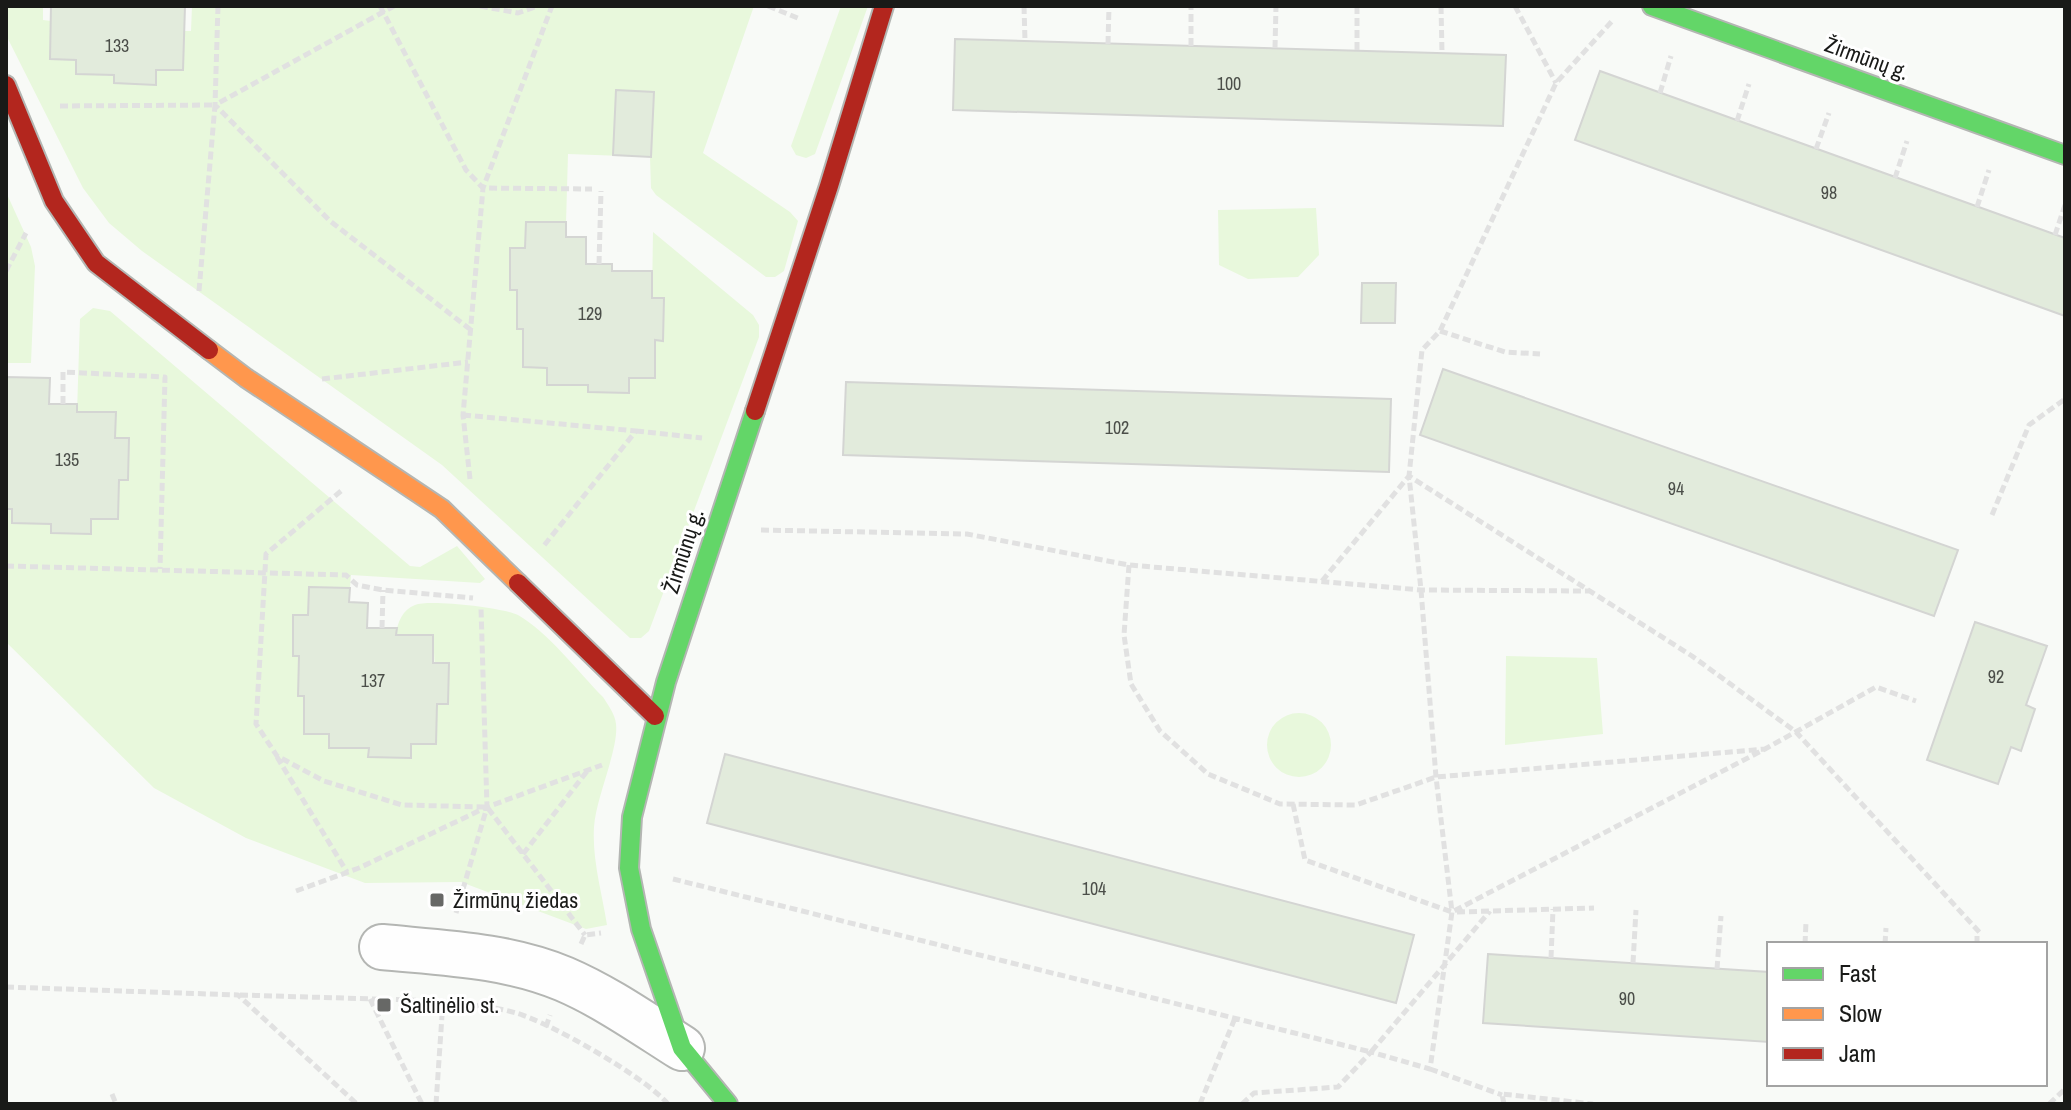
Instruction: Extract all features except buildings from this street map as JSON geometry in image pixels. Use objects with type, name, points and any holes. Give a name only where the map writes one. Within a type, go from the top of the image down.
[{"type":"street","name":"Žirmūnų g.","points":[[728,1104],[682,1048],[641,929],[629,868],[632,817],[655,716],[746,443],[884,6]]},
{"type":"street","name":"Žirmūnų g.","points":[[1652,6],[2065,155]]},
{"type":"street","points":[[6,85],[54,201],[96,263],[257,386],[442,509],[655,716]]},
{"type":"street","points":[[382,947],[500,960],[565,980],[682,1048]]},
{"type":"path","points":[[160,569],[165,377],[195,339],[215,105],[218,6]]},
{"type":"path","points":[[15,106],[215,105],[381,9],[394,6]]},
{"type":"path","points":[[480,6],[518,13],[538,6]]},
{"type":"path","points":[[457,523],[473,507],[463,415],[483,188],[552,6]]},
{"type":"path","points":[[768,6],[800,19]]},
{"type":"path","points":[[1024,6],[1025,41]]},
{"type":"path","points":[[1108,44],[1109,6]]},
{"type":"path","points":[[1191,6],[1191,46]]},
{"type":"path","points":[[1275,48],[1276,6]]},
{"type":"path","points":[[1357,6],[1357,50]]},
{"type":"path","points":[[1441,6],[1442,53]]},
{"type":"path","points":[[1515,6],[1556,83]]},
{"type":"path","points":[[381,9],[466,170],[483,188],[592,189]]},
{"type":"path","points":[[1430,1069],[1452,912],[1436,777],[1409,476],[1422,350],[1440,331],[1556,83],[1615,17]]},
{"type":"path","points":[[215,105],[330,221],[471,330]]},
{"type":"path","points":[[599,264],[601,191]]},
{"type":"path","points":[[2055,235],[2065,205]]},
{"type":"path","points":[[1440,331],[1505,352],[1540,354]]},
{"type":"path","points":[[257,386],[468,362]]},
{"type":"path","points":[[63,404],[63,372],[165,377]]},
{"type":"path","points":[[1992,515],[2029,425],[2065,399]]},
{"type":"path","points":[[463,415],[746,443]]},
{"type":"path","points":[[515,581],[636,431]]},
{"type":"path","points":[[347,872],[256,724],[266,554],[374,464]]},
{"type":"path","points":[[1322,581],[1409,476]]},
{"type":"path","points":[[1409,476],[1692,656],[1796,732],[1979,934],[1977,942]]},
{"type":"path","points":[[716,529],[967,534],[1129,565],[1421,590],[1589,591]]},
{"type":"path","points":[[1129,565],[1124,635],[1131,684],[1160,731],[1208,774],[1280,804],[1356,805],[1436,777],[1765,749]]},
{"type":"path","points":[[6,566],[346,575],[357,585],[383,590],[481,598],[487,807],[444,953]]},
{"type":"path","points":[[382,628],[383,590]]},
{"type":"path","points":[[1452,912],[1765,749],[1876,687],[1916,701]]},
{"type":"path","points":[[296,891],[347,872],[487,807],[647,749]]},
{"type":"path","points":[[277,756],[324,781],[402,805],[487,807]]},
{"type":"path","points":[[523,854],[588,770]]},
{"type":"path","points":[[1293,804],[1305,860],[1452,912],[1594,908]]},
{"type":"path","points":[[487,807],[585,935]]},
{"type":"path","points":[[665,877],[1371,1052],[1502,1094],[1593,1104]]},
{"type":"path","points":[[1551,958],[1553,909]]},
{"type":"path","points":[[1633,963],[1636,910]]},
{"type":"path","points":[[1242,1104],[1254,1093],[1338,1087],[1490,911]]},
{"type":"path","points":[[1717,969],[1721,916]]},
{"type":"path","points":[[1805,942],[1806,922]]},
{"type":"path","points":[[1885,942],[1886,928]]},
{"type":"path","points":[[6,987],[443,1001],[517,1013],[583,1045],[658,1092],[668,1104]]},
{"type":"path","points":[[238,995],[357,1104]]},
{"type":"path","points":[[370,999],[422,1104]]},
{"type":"path","points":[[436,1104],[443,1001]]},
{"type":"path","points":[[1200,1104],[1235,1018]]},
{"type":"path","points":[[2049,1104],[2065,1089]]},
{"type":"path","points":[[112,1094],[116,1104]]},
{"type":"path","points":[[1502,1094],[1503,1104]]},
{"type":"green space","points":[[6,6],[43,6],[43,20],[51,21],[50,59],[76,60],[76,74],[114,75],[115,83],[155,85],[156,69],[183,70],[185,31],[191,31],[192,6],[754,6],[703,153],[790,212],[798,221],[784,271],[775,277],[766,277],[656,195],[651,188],[650,157],[568,154],[566,223],[526,222],[525,248],[510,248],[510,290],[517,290],[517,328],[523,329],[523,367],[547,368],[548,385],[588,385],[588,392],[629,378],[655,378],[655,340],[663,340],[664,298],[652,298],[653,232],[753,315],[759,325],[759,337],[649,631],[641,638],[630,638],[442,465],[142,251],[109,223],[83,188],[6,35]]},
{"type":"green space","points":[[841,6],[868,6],[815,154],[806,158],[796,155],[791,146]]},
{"type":"green space","points":[[6,192],[31,247],[35,266],[31,363],[6,363]]},
{"type":"green space","points":[[1316,208],[1319,255],[1298,277],[1248,279],[1219,265],[1218,210]]},
{"type":"green space","points":[[93,308],[110,311],[410,566],[420,567],[457,546],[485,579],[480,583],[351,575],[350,588],[309,587],[308,615],[293,616],[293,655],[299,656],[298,695],[304,696],[304,733],[329,734],[329,748],[369,748],[369,757],[410,758],[411,744],[436,743],[433,635],[396,635],[404,613],[423,603],[467,605],[518,615],[551,642],[603,697],[616,724],[614,746],[594,827],[596,864],[607,925],[586,929],[461,882],[365,883],[246,838],[154,788],[6,642],[6,509],[12,509],[12,523],[51,524],[51,533],[91,534],[91,519],[118,518],[119,480],[128,480],[129,439],[115,438],[116,412],[77,412],[80,319]]},
{"type":"green space","points":[[1506,656],[1597,658],[1603,734],[1505,745]]},
{"type":"green space","points":[[1299,713],[1317,719],[1325,727],[1331,745],[1325,763],[1317,771],[1299,777],[1281,771],[1273,763],[1267,745],[1273,727],[1281,719]]},
{"type":"traffic: fast","points":[[1652,6],[2065,155]]},
{"type":"traffic: fast","points":[[728,1104],[682,1048],[641,929],[629,868],[632,817],[666,682],[755,411]]},
{"type":"traffic: slow","points":[[209,350],[442,509],[518,583]]},
{"type":"traffic: jam","points":[[755,411],[884,6]]},
{"type":"traffic: jam","points":[[6,85],[54,201],[96,263],[209,350]]},
{"type":"traffic: jam","points":[[518,583],[655,716]]},
{"type":"place","name":"Žirmūnų žiedas","points":[[437,900]]},
{"type":"place","name":"Šaltinėlio st.","points":[[384,1005]]}]
